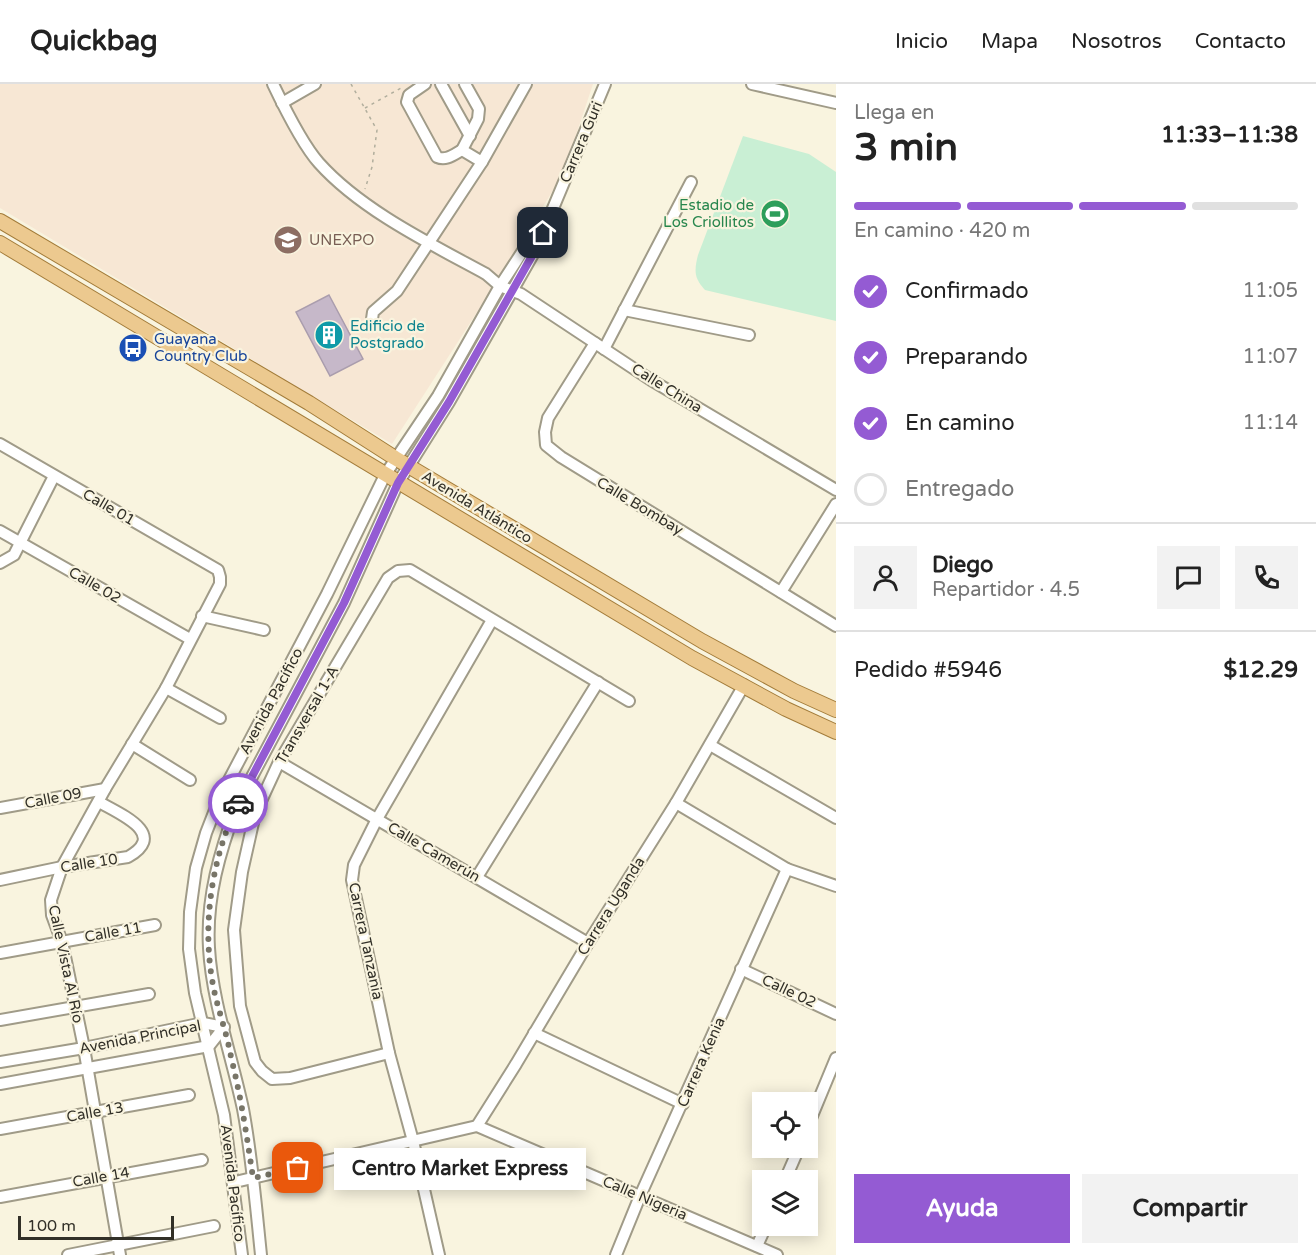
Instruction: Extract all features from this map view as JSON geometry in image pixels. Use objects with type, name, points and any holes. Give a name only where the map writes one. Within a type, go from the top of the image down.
[{"type":"main road","name":"Avenida Atlántico","points":[[0,221],[309,403],[408,466],[702,641],[794,691],[836,710]]},
{"type":"main road","name":"Avenida Atlántico","points":[[0,243],[692,658],[786,709],[836,732]]},
{"type":"street","name":"Calle China","points":[[273,84],[318,162],[361,201],[486,274],[500,286],[521,294],[651,380],[836,490]]},
{"type":"street","points":[[282,103],[315,84]]},
{"type":"street","points":[[425,84],[409,95],[407,102],[437,157],[442,159],[462,150],[478,120],[479,109],[465,84]]},
{"type":"street","points":[[441,84],[470,136]]},
{"type":"street","points":[[374,323],[372,314],[397,291],[482,162],[526,84]]},
{"type":"street","name":"Carrera Guri","points":[[398,483],[449,402],[536,249],[605,84]]},
{"type":"street","points":[[752,84],[836,102]]},
{"type":"street","points":[[462,150],[482,162]]},
{"type":"street","points":[[600,346],[624,310],[691,182]]},
{"type":"street","name":"Carrera Guri","points":[[385,475],[438,396],[500,286],[556,200]]},
{"type":"street","points":[[624,310],[749,335]]},
{"type":"street","name":"Calle Bombay","points":[[600,346],[548,418],[544,432],[546,445],[561,457],[836,626]]},
{"type":"street","name":"Calle 01","points":[[0,444],[218,570]]},
{"type":"street","name":"Avenida Pacífico","points":[[243,1255],[235,1182],[224,1115],[195,993],[189,949],[190,912],[196,868],[220,797],[385,475]]},
{"type":"street","points":[[0,563],[14,555],[54,476]]},
{"type":"street","name":"Avenida Pacífico","points":[[261,1255],[243,1112],[214,989],[208,948],[209,914],[215,872],[237,805],[344,603],[398,483]]},
{"type":"street","points":[[781,592],[836,504]]},
{"type":"street","name":"Calle 02","points":[[0,531],[190,639]]},
{"type":"street","name":"Calle Vista Al Río","points":[[119,1250],[84,1048],[62,942],[52,915],[51,900],[62,867],[105,789],[166,688],[220,584],[218,570]]},
{"type":"street","name":"Transversal 1-A","points":[[389,1053],[290,1078],[272,1079],[255,1062],[240,1006],[234,930],[242,872],[255,814],[279,762],[387,578],[398,571],[411,570],[492,620]]},
{"type":"street","points":[[202,616],[264,630]]},
{"type":"street","points":[[492,620],[629,701]]},
{"type":"street","name":"Carrera Tanzania","points":[[436,1254],[413,1141],[389,1053],[352,880],[354,865],[377,819],[492,620]]},
{"type":"street","points":[[302,640],[322,644]]},
{"type":"street","points":[[477,877],[598,682]]},
{"type":"street","name":"Carrera Uganda","points":[[477,1126],[676,803],[744,685]]},
{"type":"street","points":[[166,688],[220,718]]},
{"type":"street","points":[[132,744],[190,780]]},
{"type":"street","points":[[710,745],[836,818]]},
{"type":"street","name":"Calle Camerún","points":[[279,762],[588,943]]},
{"type":"street","name":"Calle 09","points":[[0,808],[105,789]]},
{"type":"street","name":"Calle 10","points":[[0,880],[62,867],[128,857],[136,853],[144,843],[143,833],[138,825],[99,802]]},
{"type":"street","points":[[676,803],[788,869],[836,886]]},
{"type":"street","name":"Carrera Kenia","points":[[616,1255],[741,969],[788,869]]},
{"type":"street","name":"Calle 11","points":[[0,953],[155,925]]},
{"type":"street","name":"Calle 02","points":[[741,969],[836,1014]]},
{"type":"street","points":[[0,1020],[149,994]]},
{"type":"street","name":"Avenida Principal","points":[[0,1062],[84,1048],[203,1023],[224,1027],[209,1046],[0,1084]]},
{"type":"street","points":[[534,1033],[683,1104]]},
{"type":"street","points":[[818,1101],[836,1058]]},
{"type":"street","name":"Calle 13","points":[[0,1129],[189,1095]]},
{"type":"street","points":[[235,1182],[477,1126]]},
{"type":"street","name":"Calle Nigeria","points":[[477,1126],[777,1255]]},
{"type":"street","name":"Calle 14","points":[[0,1197],[202,1160]]},
{"type":"street","points":[[68,1255],[119,1250],[214,1226]]},
{"type":"street","points":[[758,1246],[762,1236]]},
{"type":"path","points":[[351,84],[377,130],[372,166],[361,201]]},
{"type":"path","points":[[364,108],[409,84]]},
{"type":"shaded area","name":"UNEXPO","points":[[0,84],[593,84],[563,174],[392,444],[0,208]]},
{"type":"green space","name":"Estadio de Los Criollitos","points":[[743,136],[809,154],[836,172],[836,321],[705,290],[699,282],[696,270],[698,255]]},
{"type":"building","name":"Edificio de Postgrado","points":[[329,295],[363,359],[330,376],[296,312]]},
{"type":"way so far","points":[[238,803],[224,839],[215,872],[209,914],[208,948],[214,989],[243,1112],[253,1178],[298,1168]]},
{"type":"place","name":"Estadio de Los Criollitos","points":[[775,214]]},
{"type":"place","name":"UNEXPO","points":[[288,240]]},
{"type":"place","name":"Edificio de Postgrado","points":[[329,335]]},
{"type":"place","name":"Guayana Country Club","points":[[133,348]]},
{"type":"place","name":"Centro Market Express","points":[[298,1168]]},
{"type":"route","points":[[238,803],[344,603],[398,483],[449,402],[543,233]]}]
